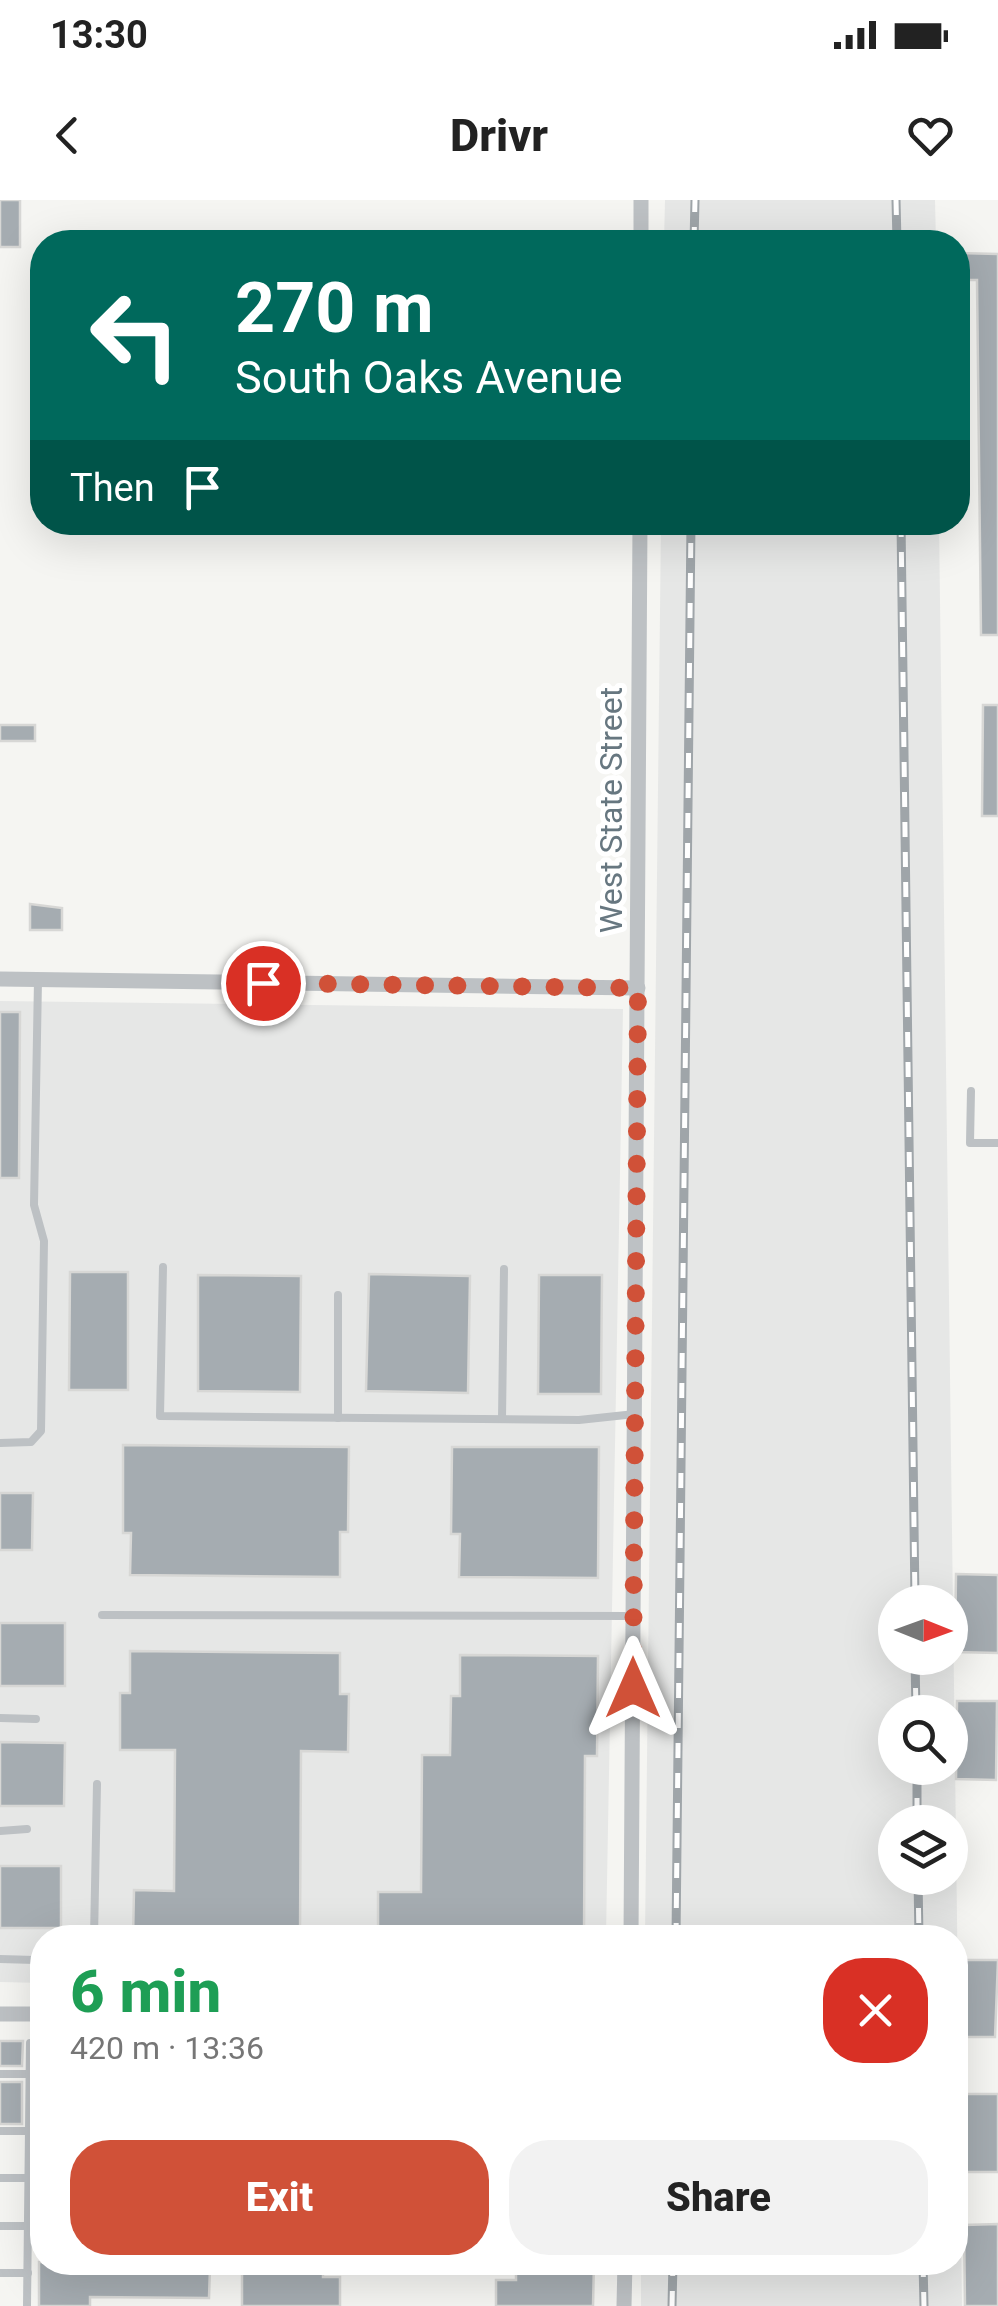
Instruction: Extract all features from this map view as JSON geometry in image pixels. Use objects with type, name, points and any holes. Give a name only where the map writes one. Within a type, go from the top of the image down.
[{"type":"street","points":[[641,200],[641,230]]},
{"type":"street","name":"West State Street","points":[[631,1925],[640,535]]},
{"type":"street","points":[[0,979],[638,988]]},
{"type":"street","points":[[0,2014],[30,2014]]},
{"type":"street","points":[[624,2306],[625,2275]]},
{"type":"lane","points":[[0,1443],[31,1442],[41,1431],[44,1241],[34,1205],[38,980]]},
{"type":"lane","points":[[971,1091],[970,1143],[998,1143]]},
{"type":"lane","points":[[163,1267],[160,1416],[579,1420],[635,1414]]},
{"type":"lane","points":[[502,1419],[504,1269]]},
{"type":"lane","points":[[338,1295],[338,1418]]},
{"type":"lane","points":[[102,1615],[634,1616]]},
{"type":"lane","points":[[0,1718],[36,1719]]},
{"type":"lane","points":[[94,1925],[97,1784]]},
{"type":"lane","points":[[0,1831],[27,1829]]},
{"type":"lane","points":[[0,1959],[30,1960]]},
{"type":"lane","points":[[28,2306],[30,2043]]},
{"type":"lane","points":[[0,2074],[30,2074]]},
{"type":"lane","points":[[0,2131],[29,2131]]},
{"type":"lane","points":[[0,2178],[28,2178]]},
{"type":"lane","points":[[0,2226],[28,2226]]},
{"type":"lane","points":[[0,2273],[28,2273]]},
{"type":"shaded area","points":[[665,200],[935,200],[936,230],[664,230]]},
{"type":"shaded area","points":[[661,535],[939,535],[953,1585],[878,1585],[878,1675],[954,1675],[954,1695],[878,1695],[878,1785],[955,1785],[956,1805],[878,1805],[878,1895],[957,1895],[957,1925],[645,1925]]},
{"type":"shaded area","points":[[0,1001],[623,1009],[606,1925],[30,1925],[30,1983],[0,1982]]},
{"type":"shaded area","points":[[641,2275],[962,2275],[962,2306],[641,2306]]},
{"type":"building","points":[[0,200],[20,200],[20,247],[0,247]]},
{"type":"building","points":[[970,253],[998,254],[998,635],[981,635],[977,280],[970,280]]},
{"type":"building","points":[[983,705],[998,705],[998,816],[982,816]]},
{"type":"building","points":[[0,725],[35,725],[35,741],[0,741]]},
{"type":"building","points":[[30,904],[62,908],[62,930],[30,930]]},
{"type":"building","points":[[0,1012],[20,1012],[19,1178],[0,1178]]},
{"type":"building","points":[[70,1272],[128,1272],[128,1390],[69,1390]]},
{"type":"building","points":[[369,1274],[470,1276],[468,1393],[366,1391]]},
{"type":"building","points":[[198,1275],[301,1276],[300,1392],[198,1391]]},
{"type":"building","points":[[539,1275],[602,1275],[601,1394],[538,1394]]},
{"type":"building","points":[[123,1445],[349,1447],[348,1532],[340,1532],[340,1577],[130,1575],[131,1533],[123,1533]]},
{"type":"building","points":[[452,1447],[599,1447],[598,1578],[459,1577],[460,1534],[451,1534]]},
{"type":"building","points":[[0,1493],[33,1493],[32,1550],[0,1550]]},
{"type":"building","points":[[956,1574],[998,1575],[998,1653],[968,1652],[968,1585],[956,1585]]},
{"type":"building","points":[[0,1623],[65,1623],[65,1686],[0,1686]]},
{"type":"building","points":[[130,1651],[340,1653],[340,1694],[349,1694],[348,1752],[301,1751],[300,1925],[133,1925],[134,1890],[174,1891],[175,1750],[120,1750],[120,1693],[130,1693]]},
{"type":"building","points":[[460,1655],[598,1656],[597,1756],[585,1756],[584,1925],[378,1925],[378,1892],[421,1892],[422,1755],[450,1755],[451,1696],[460,1696]]},
{"type":"building","points":[[968,1701],[997,1701],[996,1780],[968,1779]]},
{"type":"building","points":[[0,1742],[65,1743],[64,1806],[0,1806]]},
{"type":"building","points":[[0,1866],[61,1866],[61,1925],[0,1928]]},
{"type":"building","points":[[968,1960],[998,1960],[995,2037],[968,2037]]},
{"type":"building","points":[[0,2041],[23,2041],[22,2066],[0,2066]]},
{"type":"building","points":[[0,2082],[22,2082],[22,2124],[0,2124]]},
{"type":"building","points":[[968,2094],[998,2094],[998,2172],[968,2172]]},
{"type":"building","points":[[998,2224],[998,2306],[965,2306],[968,2225]]},
{"type":"building","points":[[39,2275],[210,2275],[209,2298],[90,2297],[90,2306],[39,2306]]},
{"type":"building","points":[[242,2275],[340,2277],[340,2306],[242,2306]]},
{"type":"building","points":[[516,2275],[594,2275],[593,2306],[496,2306],[496,2280],[516,2280]]},
{"type":"railway","points":[[694,230],[695,200]]},
{"type":"railway","points":[[896,200],[897,230]]},
{"type":"railway","points":[[676,1925],[691,535]]},
{"type":"railway","points":[[901,535],[915,1585]]},
{"type":"railway","points":[[915,1675],[916,1695]]},
{"type":"railway","points":[[917,1785],[917,1805]]},
{"type":"railway","points":[[918,1895],[919,1925]]},
{"type":"railway","points":[[672,2306],[673,2275]]},
{"type":"railway","points":[[923,2275],[924,2306]]},
{"type":"route","points":[[263,983],[638,988],[633,1688]]}]
